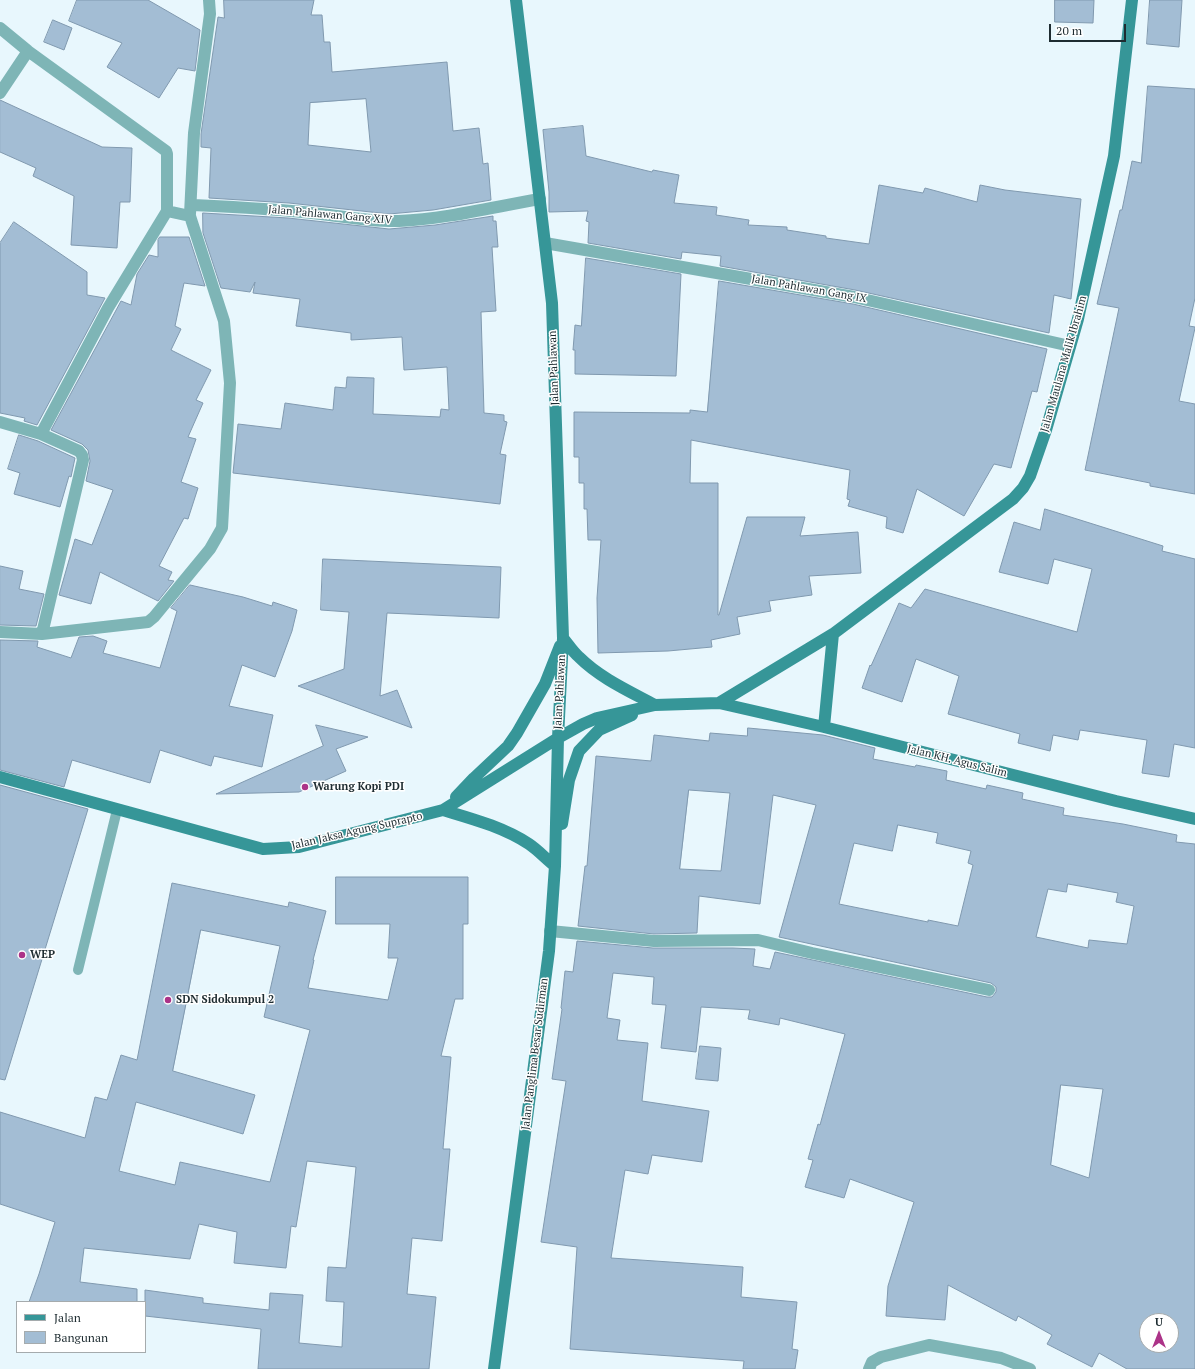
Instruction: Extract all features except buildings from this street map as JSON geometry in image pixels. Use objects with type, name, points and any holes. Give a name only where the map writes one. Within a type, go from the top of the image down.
[{"type":"main road","name":"Jalan Pahlawan","points":[[516,0],[552,303],[563,638],[558,738]]},
{"type":"main road","name":"Jalan Maulana Malik Ibrahim","points":[[719,703],[833,634],[1013,499],[1023,488],[1030,476],[1046,430],[1078,319],[1114,156],[1132,0]]},
{"type":"main road","points":[[824,727],[833,634]]},
{"type":"main road","points":[[563,638],[578,657],[594,669],[655,705]]},
{"type":"main road","points":[[555,866],[530,845],[493,825],[444,810],[474,778],[508,746],[517,733],[545,684],[563,638]]},
{"type":"main road","points":[[555,866],[569,780],[579,751],[599,730],[655,705],[719,703]]},
{"type":"main road","name":"Jalan KH. Agus Salim","points":[[719,703],[824,727],[1116,801],[1195,818]]},
{"type":"main road","name":"Jalan Jaksa Agung Suprapto","points":[[0,777],[263,849],[299,847],[444,810],[558,738],[583,724],[597,718],[655,705]]},
{"type":"main road","name":"Jalan Panglima Besar Sudirman","points":[[494,1369],[547,967],[555,866],[558,738]]},
{"type":"street","points":[[0,632],[42,634],[148,622],[154,617],[210,549],[222,528],[230,383],[224,321],[190,211],[194,133],[210,14],[209,0]]},
{"type":"street","points":[[0,28],[28,51],[167,154],[167,211],[108,308],[41,434]]},
{"type":"street","points":[[0,93],[28,51]]},
{"type":"street","name":"Jalan Pahlawan Gang XIV","points":[[167,211],[240,208],[320,214],[365,220],[398,221],[426,219],[540,198]]},
{"type":"street","name":"Jalan Pahlawan Gang IX","points":[[545,243],[854,296],[1070,346]]},
{"type":"street","points":[[0,422],[41,434],[79,451],[83,460],[42,634]]},
{"type":"street","points":[[550,931],[654,942],[758,940],[989,990]]},
{"type":"street","points":[[870,1369],[872,1362],[881,1357],[929,1345],[1001,1358],[1030,1369]]},
{"type":"lane","points":[[78,970],[117,810]]},
{"type":"place","name":"Warung Kopi PDI","points":[[305,787]]},
{"type":"place","name":"WEP","points":[[22,955]]},
{"type":"place","name":"SDN Sidokumpul 2","points":[[168,1000]]}]
